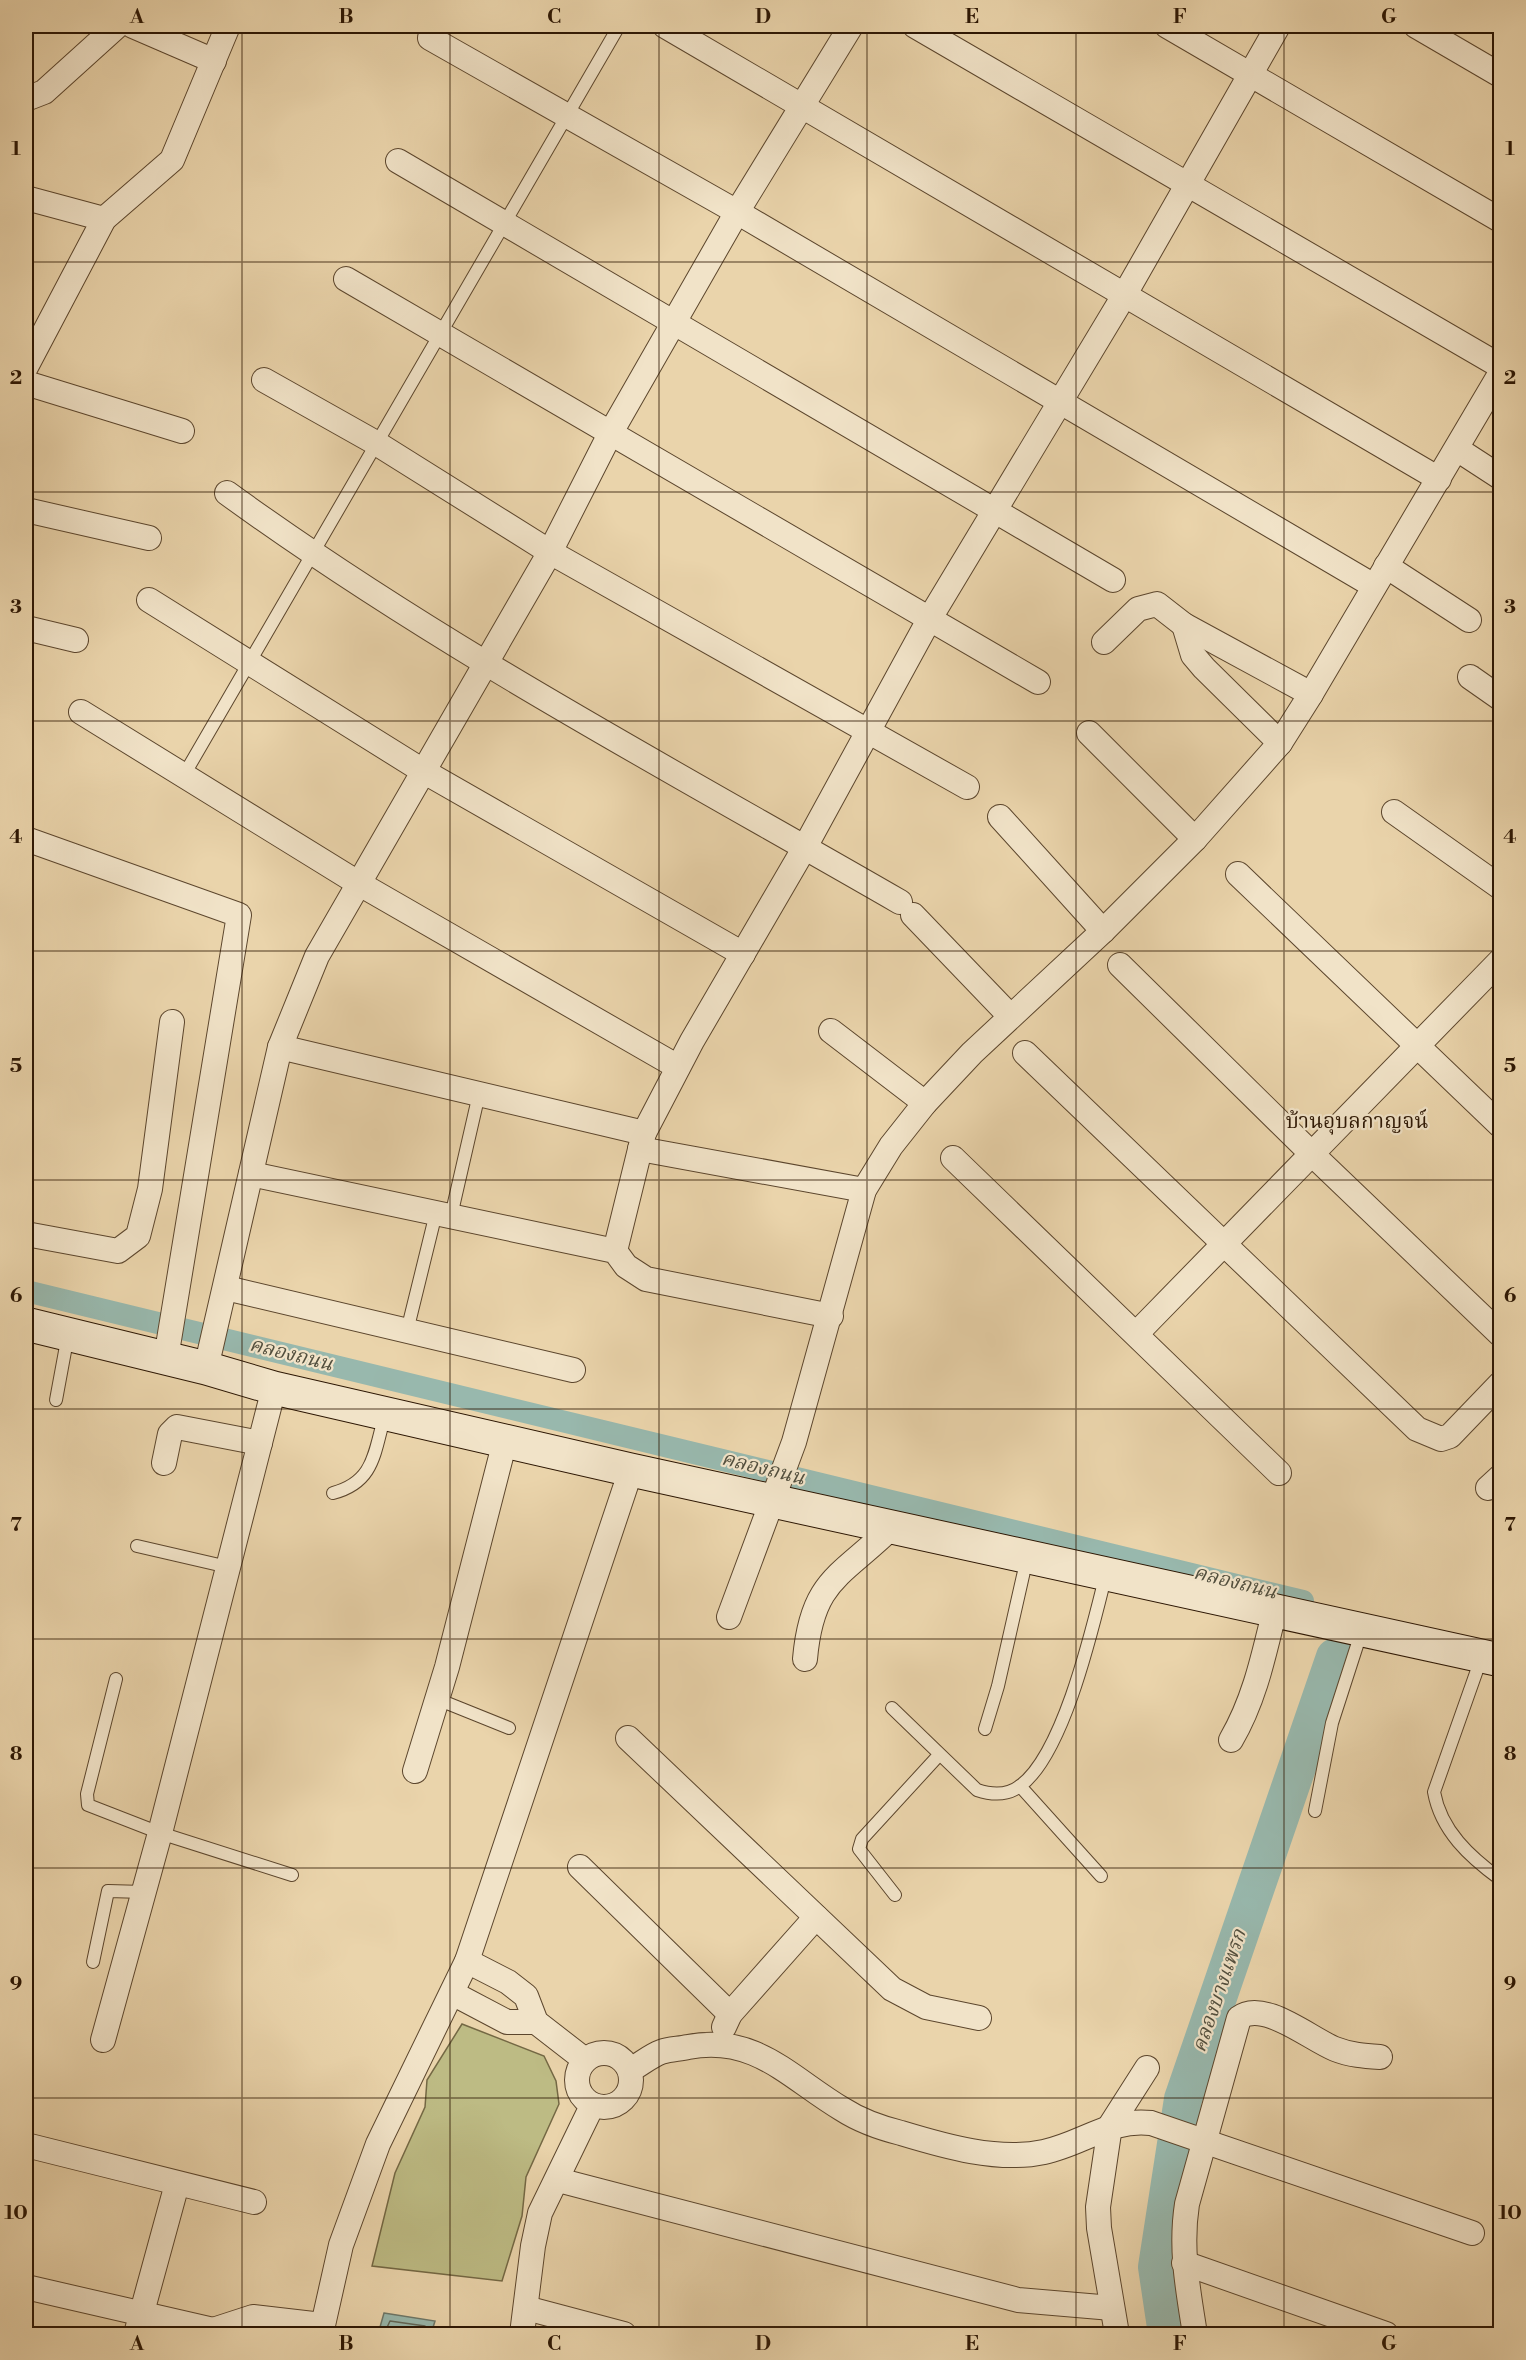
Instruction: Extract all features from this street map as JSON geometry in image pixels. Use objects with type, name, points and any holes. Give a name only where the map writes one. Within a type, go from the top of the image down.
[{"type":"street","points":[[26,99],[44,92],[117,26]]},
{"type":"street","points":[[133,26],[214,61]]},
{"type":"street","points":[[26,367],[104,219],[172,160],[228,26]]},
{"type":"street","points":[[665,26],[804,105],[1439,479]]},
{"type":"street","points":[[208,1360],[280,1047],[317,956],[550,552],[610,434],[737,212],[851,26]]},
{"type":"street","points":[[915,26],[1500,366]]},
{"type":"street","points":[[1167,26],[1500,220]]},
{"type":"street","points":[[615,1251],[642,1141],[678,1067],[805,847],[930,618],[1125,294],[1249,73],[1278,26]]},
{"type":"street","points":[[1416,26],[1500,75]]},
{"type":"street","points":[[430,38],[737,212],[1060,403],[1380,576],[1469,620]]},
{"type":"street","points":[[398,161],[1113,580]]},
{"type":"street","points":[[26,198],[104,219]]},
{"type":"street","points":[[346,279],[1038,682]]},
{"type":"street","points":[[729,1617],[794,1442],[831,1316],[864,1190],[891,1146],[925,1103],[1010,1016],[1103,931],[1195,839],[1280,743],[1500,374]]},
{"type":"street","points":[[264,380],[376,443],[550,552],[967,787]]},
{"type":"street","points":[[26,382],[182,431]]},
{"type":"street","points":[[1457,449],[1500,477]]},
{"type":"street","points":[[226,493],[311,555],[485,663],[907,908],[1010,1016]]},
{"type":"street","points":[[26,510],[149,538]]},
{"type":"street","points":[[149,600],[423,771],[742,954]]},
{"type":"street","points":[[1104,642],[1138,609],[1149,604],[1157,604],[1184,625],[1311,694]]},
{"type":"street","points":[[1184,625],[1193,655],[1280,743]]},
{"type":"street","points":[[26,628],[76,640]]},
{"type":"street","points":[[1470,677],[1500,698]]},
{"type":"street","points":[[81,712],[184,774],[357,884],[678,1067]]},
{"type":"street","points":[[1089,733],[1195,839]]},
{"type":"street","points":[[1394,812],[1500,887]]},
{"type":"street","points":[[1000,817],[1103,931]]},
{"type":"street","points":[[26,839],[239,915],[166,1357]]},
{"type":"street","points":[[1239,874],[1500,1125]]},
{"type":"street","points":[[1137,1334],[1500,961]]},
{"type":"street","points":[[1120,965],[1313,1155],[1500,1334]]},
{"type":"street","points":[[26,1234],[118,1251],[138,1236],[150,1189],[172,1022]]},
{"type":"street","points":[[831,1031],[925,1103]]},
{"type":"street","points":[[280,1047],[479,1094],[642,1141],[864,1190]]},
{"type":"street","points":[[1025,1053],[1400,1414],[1430,1436],[1441,1439],[1450,1436],[1500,1384]]},
{"type":"street","points":[[953,1158],[1279,1473]]},
{"type":"street","points":[[251,1174],[615,1251],[626,1266],[646,1279],[831,1316]]},
{"type":"street","points":[[224,1294],[407,1331],[573,1370]]},
{"type":"street","points":[[26,1324],[166,1357],[208,1360],[274,1388],[631,1470],[777,1492],[893,1526],[1491,1658]]},
{"type":"street","points":[[103,2040],[160,1833],[274,1388]]},
{"type":"street","points":[[164,1463],[170,1434],[177,1427],[260,1443]]},
{"type":"street","points":[[415,1771],[437,1699],[504,1441]]},
{"type":"street","points":[[26,2286],[139,2324],[216,2332],[253,2317],[321,2330],[341,2245],[378,2145],[467,1961],[631,1470]]},
{"type":"street","points":[[805,1659],[812,1612],[824,1590],[893,1526]]},
{"type":"street","points":[[1231,1740],[1243,1719],[1258,1680],[1275,1609]]},
{"type":"street","points":[[628,1738],[816,1917],[906,1999],[926,2007],[979,2018]]},
{"type":"street","points":[[580,1867],[730,2014]]},
{"type":"street","points":[[719,2044],[730,2014],[816,1917]]},
{"type":"street","points":[[467,1961],[508,1982],[526,1996],[536,2022],[585,2060]]},
{"type":"street","points":[[452,1993],[507,2022],[536,2022]]},
{"type":"street","points":[[1195,2334],[1184,2263],[1183,2229],[1199,2140],[1239,2018],[1246,2013],[1260,2012],[1348,2054],[1380,2057]]},
{"type":"street","points":[[630,2070],[661,2052],[719,2044],[750,2051],[777,2063],[843,2110],[865,2120],[900,2133],[975,2151],[1011,2155],[1041,2153],[1064,2147],[1110,2126],[1136,2121],[1151,2123],[1472,2233]]},
{"type":"street","points":[[594,2055],[615,2055],[630,2070],[629,2091],[623,2100],[614,2106],[592,2106],[584,2099],[576,2080],[585,2060],[594,2055]]},
{"type":"street","points":[[1117,2334],[1099,2228],[1098,2207],[1110,2126],[1147,2068]]},
{"type":"street","points":[[522,2334],[533,2246],[540,2213],[592,2106]]},
{"type":"street","points":[[26,2145],[254,2202]]},
{"type":"street","points":[[558,2180],[1018,2300],[1112,2308]]},
{"type":"street","points":[[139,2324],[177,2184]]},
{"type":"street","points":[[1184,2263],[1386,2334]]},
{"type":"street","points":[[526,2308],[624,2334]]},
{"type":"lane","points":[[184,774],[619,26]]},
{"type":"lane","points":[[407,1331],[479,1094]]},
{"type":"lane","points":[[56,1400],[68,1334]]},
{"type":"lane","points":[[333,1493],[351,1489],[361,1481],[369,1469],[386,1413]]},
{"type":"lane","points":[[137,1546],[228,1567]]},
{"type":"lane","points":[[985,1729],[1000,1675],[1027,1555]]},
{"type":"lane","points":[[892,1708],[977,1790],[997,1794],[1020,1786],[1035,1770],[1058,1727],[1084,1663],[1106,1573]]},
{"type":"lane","points":[[1315,1811],[1332,1723],[1362,1629]]},
{"type":"lane","points":[[1491,1658],[1434,1791],[1437,1807],[1463,1849],[1500,1879]]},
{"type":"lane","points":[[116,1679],[87,1794],[88,1806],[160,1833],[292,1875]]},
{"type":"lane","points":[[437,1699],[509,1728]]},
{"type":"lane","points":[[895,1894],[859,1849],[862,1839],[939,1755]]},
{"type":"lane","points":[[1020,1786],[1101,1876]]},
{"type":"lane","points":[[93,1962],[108,1891],[144,1892]]},
{"type":"shaded area","points":[[462,2024],[544,2056],[556,2081],[559,2104],[526,2177],[522,2216],[502,2281],[372,2266],[395,2173],[425,2107],[427,2080]]},
{"type":"water","points":[[384,2313],[435,2321],[431,2334],[378,2334]]},
{"type":"waterway","name":"คลองถนน","points":[[26,1291],[1303,1601]]},
{"type":"waterway","name":"คลองบางแพรก","points":[[1167,2334],[1157,2267],[1183,2099],[1335,1657]]},
{"type":"district","name":"บ้านอุบลกาญจน์","points":[[1357,1122]]}]
